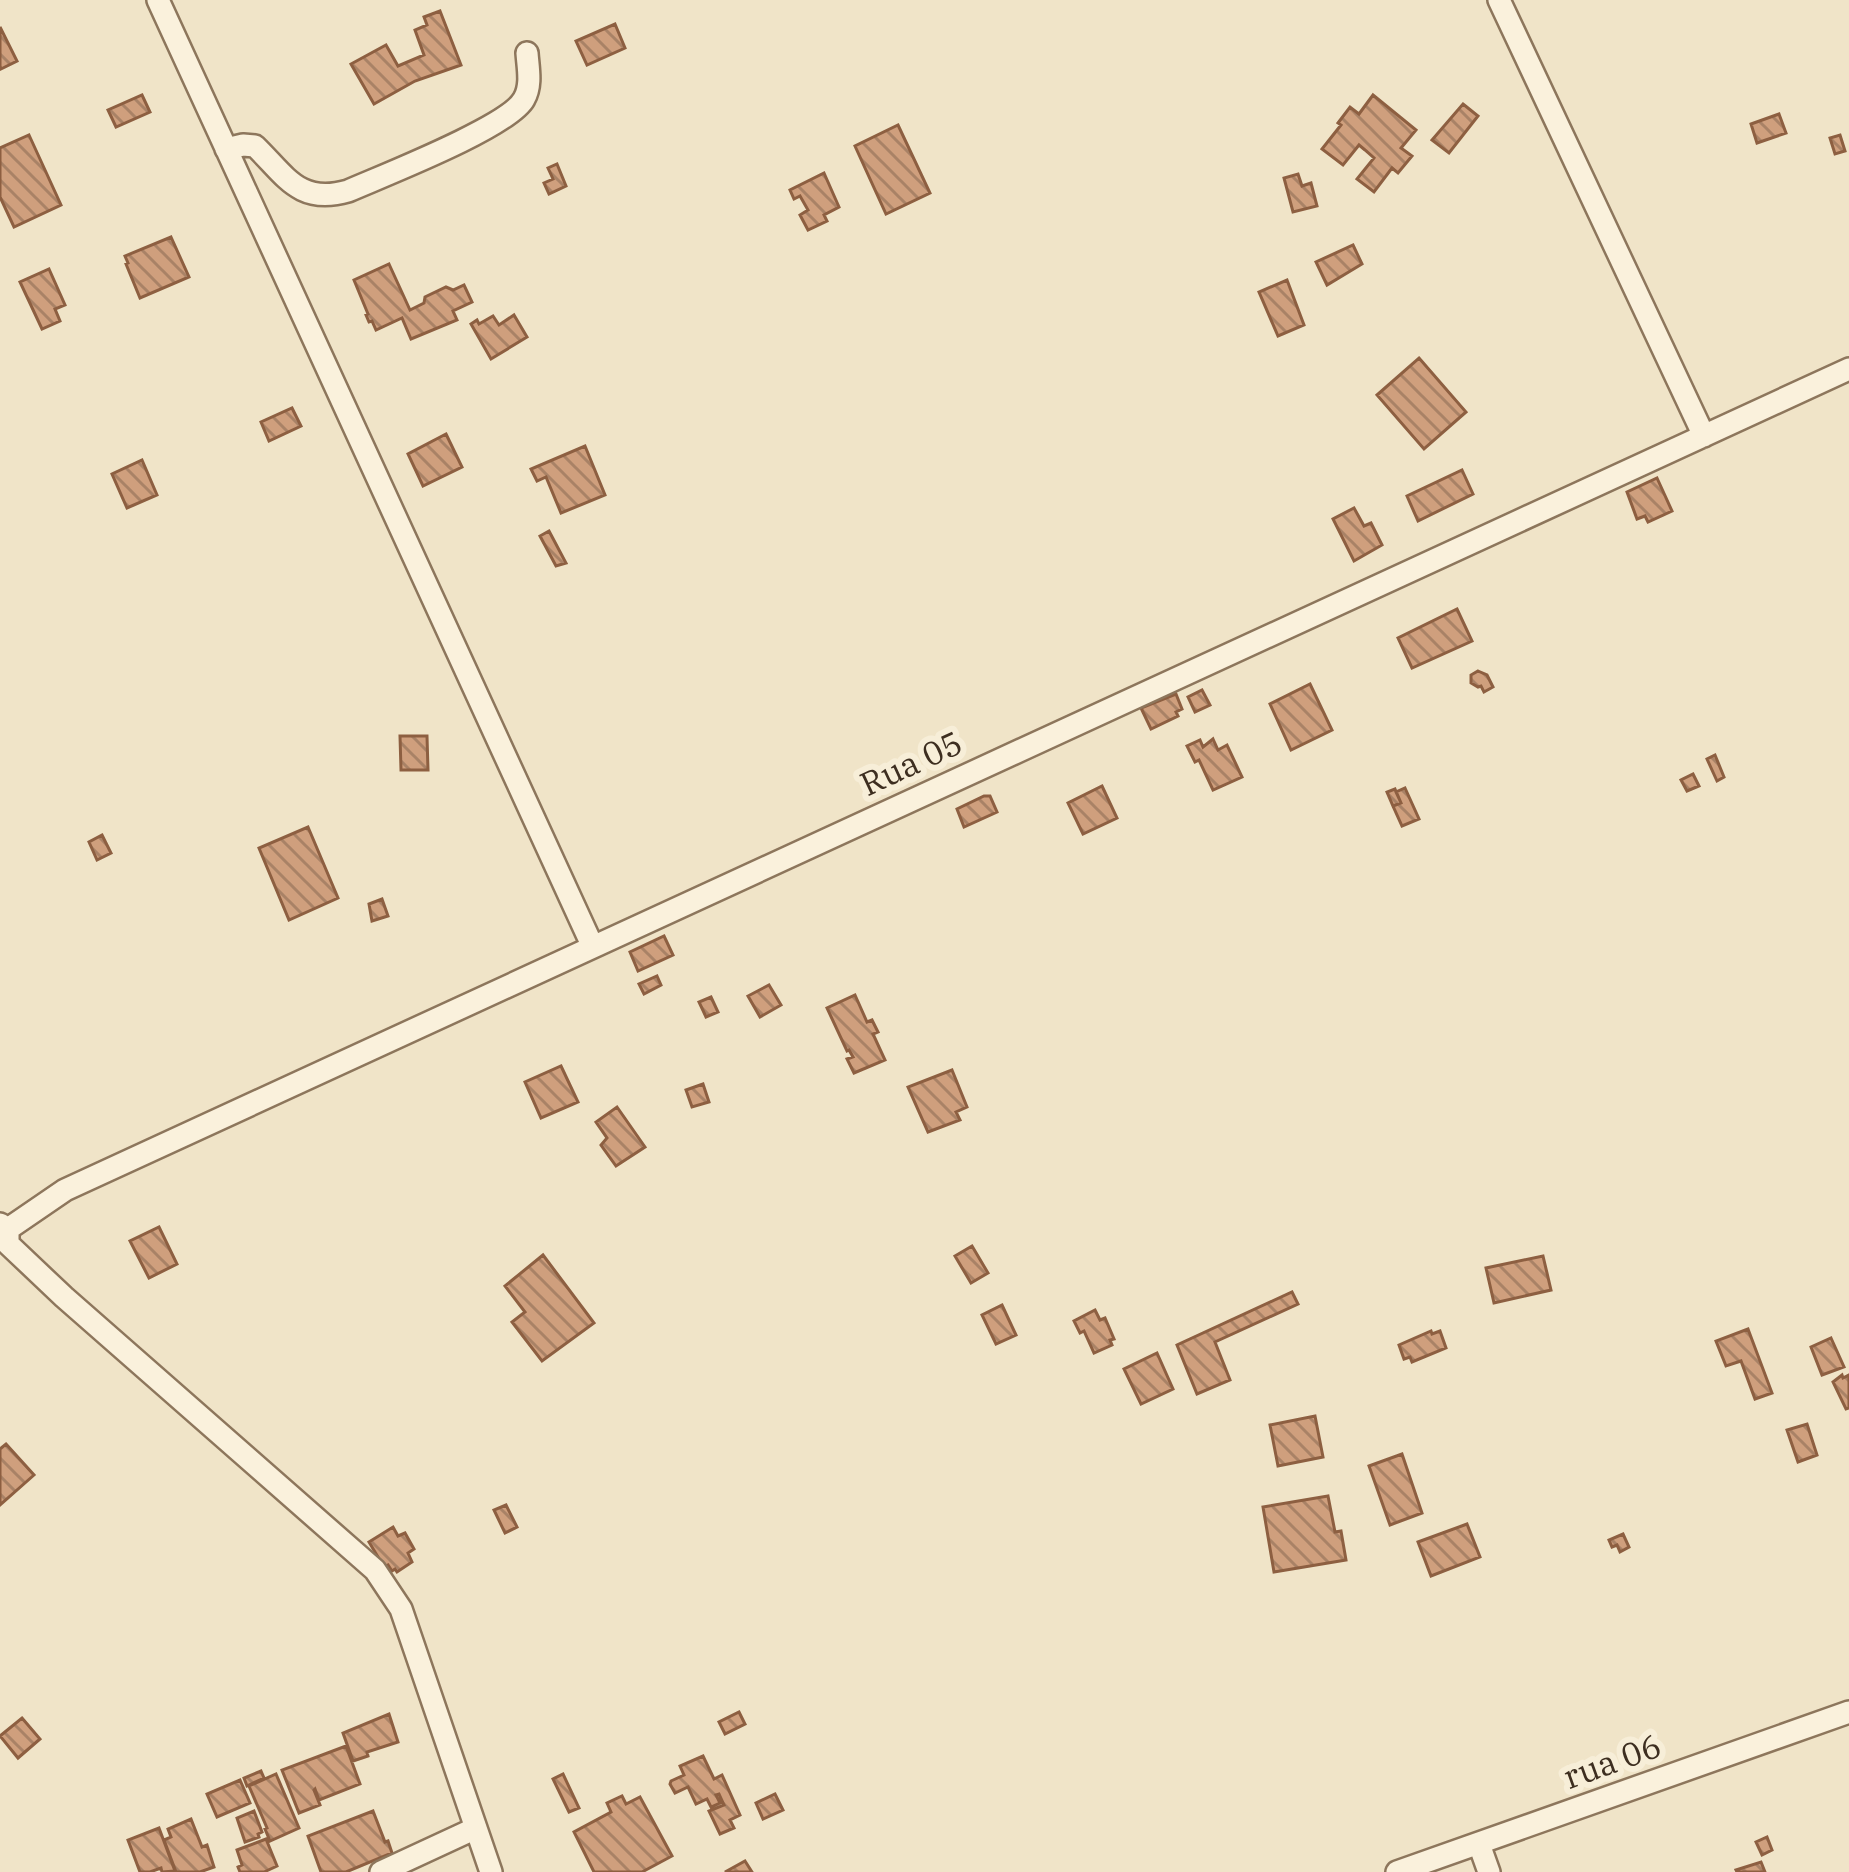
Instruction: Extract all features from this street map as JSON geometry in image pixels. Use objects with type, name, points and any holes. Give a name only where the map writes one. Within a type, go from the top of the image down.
[{"type":"street","points":[[158,0],[592,945]]},
{"type":"street","points":[[1499,0],[1705,436]]},
{"type":"street","points":[[226,149],[255,146],[306,193],[348,191],[488,128],[520,106],[529,88],[527,52]]},
{"type":"street","name":"Rua 05","points":[[4,1236],[64,1190],[1849,369]]},
{"type":"street","points":[[4,1236],[82,1312],[376,1570],[401,1609],[491,1872]]},
{"type":"street","name":"rua 06","points":[[1397,1872],[1849,1712]]},
{"type":"street","points":[[381,1872],[476,1828]]},
{"type":"street","points":[[1479,1844],[1489,1872]]},
{"type":"building","points":[[440,11],[461,65],[415,81],[374,104],[351,64],[386,45],[398,66],[424,55],[415,30],[427,25],[424,17]]},
{"type":"building","points":[[615,24],[625,48],[587,65],[576,41]]},
{"type":"building","points":[[0,27],[17,61],[1,69],[0,66]]},
{"type":"building","points":[[142,95],[150,112],[116,127],[108,110]]},
{"type":"building","points":[[1373,95],[1416,130],[1401,148],[1412,156],[1398,173],[1392,168],[1374,192],[1357,179],[1374,158],[1359,145],[1343,165],[1322,149],[1350,107],[1359,114]]},
{"type":"building","points":[[1463,104],[1478,116],[1449,153],[1432,140]]},
{"type":"building","points":[[1779,114],[1786,133],[1757,143],[1751,124]]},
{"type":"building","points":[[898,125],[930,193],[886,214],[855,146]]},
{"type":"building","points":[[29,135],[61,205],[14,227],[0,197],[0,148]]},
{"type":"building","points":[[1840,135],[1845,151],[1835,154],[1830,138]]},
{"type":"building","points":[[557,164],[566,186],[549,194],[544,183],[553,179],[548,168]]},
{"type":"building","points":[[824,173],[839,207],[824,215],[827,221],[808,230],[800,215],[808,210],[790,190]]},
{"type":"building","points":[[1298,174],[1302,186],[1311,183],[1317,206],[1293,212],[1284,178]]},
{"type":"building","points":[[171,237],[189,277],[140,298],[125,256]]},
{"type":"building","points":[[1353,245],[1362,264],[1327,285],[1316,262]]},
{"type":"building","points":[[389,264],[410,310],[446,287],[453,290],[464,285],[472,302],[453,311],[457,320],[411,339],[402,318],[376,330],[354,280]]},
{"type":"building","points":[[49,269],[65,305],[55,309],[60,321],[42,329],[20,282]]},
{"type":"building","points":[[1287,280],[1304,325],[1278,336],[1259,292]]},
{"type":"building","points":[[514,315],[527,337],[491,359],[471,324],[493,316],[499,325]]},
{"type":"building","points":[[1419,358],[1466,412],[1424,449],[1377,395]]},
{"type":"building","points":[[292,408],[301,426],[269,441],[261,422]]},
{"type":"building","points":[[446,434],[462,467],[423,486],[408,454]]},
{"type":"building","points":[[585,446],[605,495],[561,513],[546,477],[537,481],[531,469]]},
{"type":"building","points":[[142,460],[157,495],[127,508],[112,474]]},
{"type":"building","points":[[1462,470],[1473,494],[1418,521],[1407,496]]},
{"type":"building","points":[[1657,478],[1672,511],[1648,522],[1645,516],[1637,519],[1627,492]]},
{"type":"building","points":[[1354,508],[1364,526],[1371,523],[1382,545],[1354,561],[1333,519]]},
{"type":"building","points":[[549,531],[566,563],[556,566],[540,536]]},
{"type":"building","points":[[1457,609],[1472,641],[1412,668],[1398,638]]},
{"type":"building","points":[[1478,671],[1487,675],[1493,687],[1484,692],[1471,683],[1471,675]]},
{"type":"building","points":[[1310,684],[1332,730],[1291,750],[1270,704]]},
{"type":"building","points":[[1202,690],[1210,705],[1195,712],[1188,697]]},
{"type":"building","points":[[1176,694],[1182,709],[1176,712],[1178,716],[1151,729],[1141,708]]},
{"type":"building","points":[[400,736],[427,736],[428,770],[401,770]]},
{"type":"building","points":[[1213,739],[1218,750],[1227,745],[1242,777],[1213,790],[1187,746],[1200,740],[1203,747]]},
{"type":"building","points":[[1715,755],[1724,777],[1717,781],[1707,759]]},
{"type":"building","points":[[1693,774],[1699,786],[1687,791],[1681,780]]},
{"type":"building","points":[[1102,786],[1117,818],[1083,834],[1068,803]]},
{"type":"building","points":[[1405,788],[1419,819],[1402,826],[1393,806],[1401,803],[1396,792]]},
{"type":"building","points":[[1395,789],[1401,803],[1393,806],[1387,792]]},
{"type":"building","points":[[990,796],[997,812],[964,827],[957,809]]},
{"type":"building","points":[[308,827],[338,898],[289,920],[259,848]]},
{"type":"building","points":[[102,835],[111,853],[97,860],[89,842]]},
{"type":"building","points":[[382,899],[388,916],[372,921],[369,904]]},
{"type":"building","points":[[664,936],[673,955],[638,971],[630,952]]},
{"type":"building","points":[[657,976],[661,985],[644,994],[639,984]]},
{"type":"building","points":[[769,985],[781,1005],[760,1017],[748,996]]},
{"type":"building","points":[[855,995],[867,1022],[872,1020],[878,1032],[873,1034],[885,1060],[854,1073],[847,1059],[853,1057],[827,1008]]},
{"type":"building","points":[[711,997],[718,1012],[706,1017],[699,1002]]},
{"type":"building","points":[[561,1066],[578,1102],[541,1118],[525,1082]]},
{"type":"building","points":[[952,1070],[967,1107],[956,1112],[960,1120],[928,1132],[908,1087]]},
{"type":"building","points":[[703,1084],[709,1102],[692,1107],[686,1090]]},
{"type":"building","points":[[617,1107],[645,1147],[616,1166],[601,1145],[607,1138],[596,1122]]},
{"type":"building","points":[[159,1227],[177,1264],[149,1278],[130,1241]]},
{"type":"building","points":[[972,1246],[988,1273],[971,1283],[955,1256]]},
{"type":"building","points":[[543,1255],[594,1323],[542,1361],[512,1322],[525,1312],[505,1286]]},
{"type":"building","points":[[1543,1256],[1551,1290],[1494,1303],[1486,1268]]},
{"type":"building","points":[[1292,1292],[1298,1304],[1215,1342],[1230,1380],[1197,1394],[1177,1345]]},
{"type":"building","points":[[1002,1305],[1016,1335],[996,1344],[982,1315]]},
{"type":"building","points":[[1095,1310],[1100,1320],[1105,1318],[1114,1339],[1112,1345],[1094,1353],[1074,1321]]},
{"type":"building","points":[[1748,1329],[1772,1393],[1755,1399],[1741,1361],[1726,1366],[1716,1341]]},
{"type":"building","points":[[1440,1331],[1446,1348],[1412,1362],[1410,1357],[1404,1359],[1399,1345]]},
{"type":"building","points":[[1831,1338],[1844,1367],[1822,1375],[1811,1347]]},
{"type":"building","points":[[1157,1353],[1173,1389],[1141,1404],[1124,1369]]},
{"type":"building","points":[[1849,1375],[1846,1409],[1833,1382]]},
{"type":"building","points":[[1315,1416],[1323,1457],[1278,1466],[1270,1425]]},
{"type":"building","points":[[1807,1424],[1817,1455],[1798,1462],[1787,1430]]},
{"type":"building","points":[[6,1444],[34,1475],[0,1505],[0,1449]]},
{"type":"building","points":[[1402,1454],[1422,1513],[1390,1525],[1369,1466]]},
{"type":"building","points":[[1328,1496],[1346,1560],[1274,1572],[1263,1507]]},
{"type":"building","points":[[506,1505],[517,1527],[505,1533],[494,1510]]},
{"type":"building","points":[[1467,1524],[1480,1557],[1431,1576],[1418,1542]]},
{"type":"building","points":[[393,1527],[398,1536],[405,1533],[414,1549],[408,1553],[412,1562],[397,1572],[384,1567],[369,1542]]},
{"type":"building","points":[[1623,1534],[1629,1547],[1620,1552],[1609,1540]]},
{"type":"building","points":[[739,1712],[745,1724],[725,1734],[719,1722]]},
{"type":"building","points":[[389,1714],[398,1742],[353,1761],[343,1733]]},
{"type":"building","points":[[22,1718],[40,1739],[18,1758],[0,1736]]},
{"type":"building","points":[[346,1746],[360,1784],[319,1800],[315,1789],[320,1805],[299,1813],[282,1770]]},
{"type":"building","points":[[703,1756],[714,1779],[722,1775],[740,1815],[730,1820],[734,1828],[720,1834],[709,1811],[724,1805],[719,1794],[720,1803],[711,1807],[707,1799],[696,1804],[688,1787],[675,1793],[670,1784],[684,1775],[680,1766]]},
{"type":"building","points":[[261,1771],[264,1778],[247,1786],[244,1778]]},
{"type":"building","points":[[276,1774],[299,1828],[270,1841],[249,1786]]},
{"type":"building","points":[[563,1774],[579,1808],[569,1812],[553,1779]]},
{"type":"building","points":[[240,1780],[250,1803],[217,1817],[207,1794]]},
{"type":"building","points":[[775,1794],[783,1810],[763,1819],[756,1803]]},
{"type":"building","points":[[622,1796],[626,1804],[640,1797],[672,1856],[642,1872],[594,1872],[574,1832],[611,1812],[607,1803]]},
{"type":"building","points":[[254,1811],[262,1832],[245,1842],[237,1818]]},
{"type":"building","points":[[373,1811],[392,1853],[346,1872],[321,1872],[308,1836]]},
{"type":"building","points":[[191,1819],[214,1867],[176,1872],[164,1840],[171,1837],[168,1829]]},
{"type":"building","points":[[159,1828],[175,1871],[140,1872],[128,1840]]},
{"type":"building","points":[[1767,1837],[1772,1850],[1762,1855],[1756,1842]]},
{"type":"building","points":[[266,1839],[277,1866],[264,1872],[240,1872],[237,1850]]},
{"type":"building","points":[[745,1861],[752,1872],[725,1872]]},
{"type":"building","points":[[1761,1862],[1765,1872],[1736,1870]]}]
